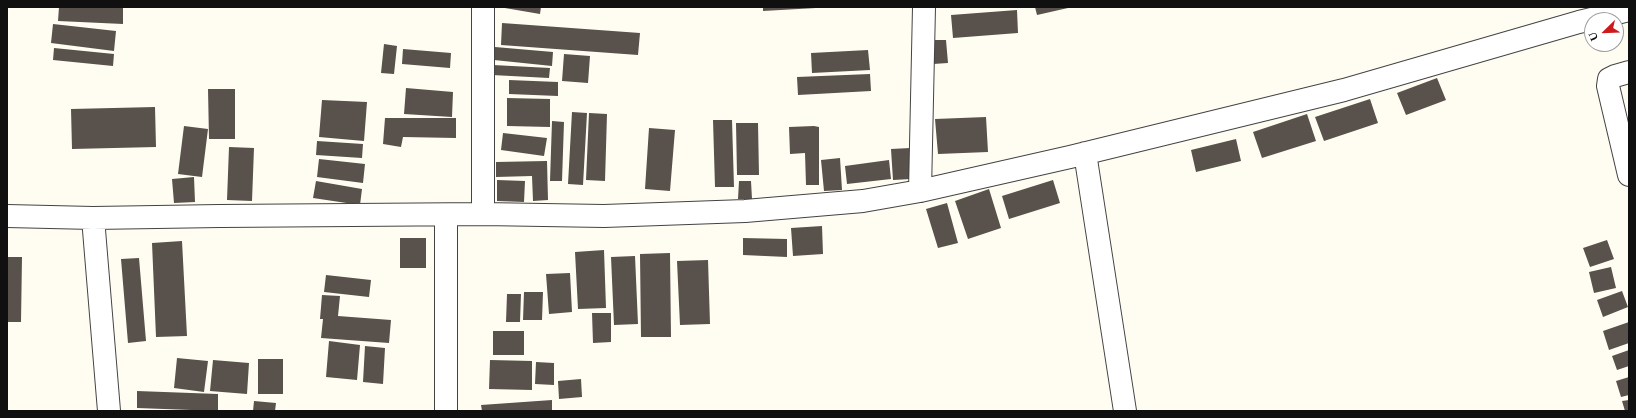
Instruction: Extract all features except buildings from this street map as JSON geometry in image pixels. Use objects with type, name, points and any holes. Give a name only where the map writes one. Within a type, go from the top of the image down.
[{"type":"street","points":[[483,7],[483,214]]},
{"type":"street","points":[[920,191],[924,7]]},
{"type":"street","points":[[7,216],[93,218],[220,216],[446,216],[483,214],[604,216],[745,210],[863,201],[920,191],[1086,153],[1344,90],[1579,22],[1629,10]]},
{"type":"street","points":[[1629,72],[1609,79],[1608,86],[1629,175]]},
{"type":"street","points":[[1086,153],[1125,411]]},
{"type":"street","points":[[446,216],[446,411]]},
{"type":"street","points":[[93,218],[109,411]]}]
